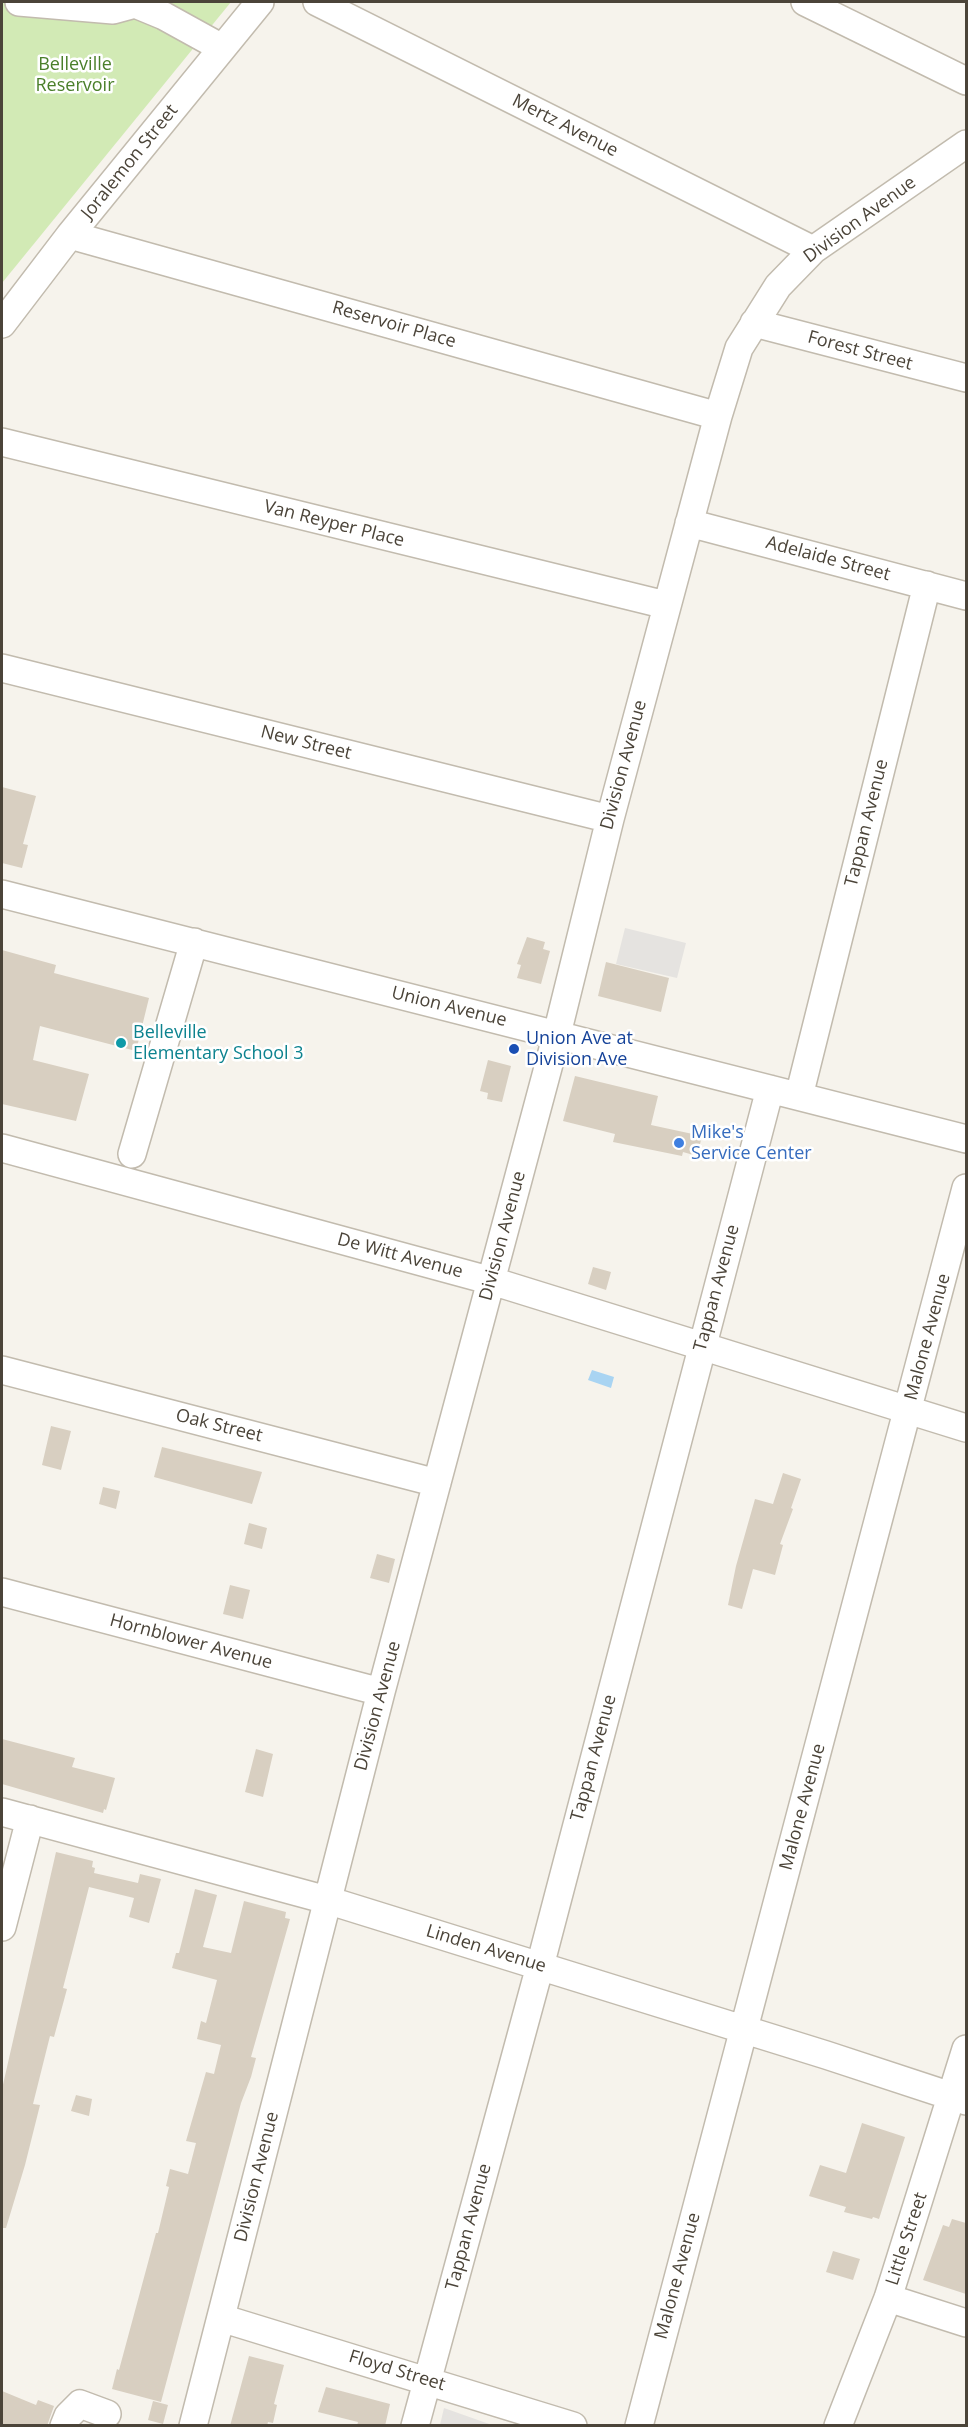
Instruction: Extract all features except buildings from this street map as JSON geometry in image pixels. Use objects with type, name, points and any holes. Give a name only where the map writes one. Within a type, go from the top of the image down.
[{"type":"street","points":[[20,2],[113,10],[135,4],[164,16],[222,48]]},
{"type":"street","name":"Joralemon Street","points":[[2,324],[70,235],[260,2]]},
{"type":"street","name":"Mertz Avenue","points":[[317,2],[813,250]]},
{"type":"street","points":[[805,2],[966,81]]},
{"type":"street","name":"Division Avenue","points":[[193,2426],[381,1692],[557,1034],[666,605],[739,348],[778,286],[813,250],[966,144]]},
{"type":"street","name":"Reservoir Place","points":[[70,235],[718,416]]},
{"type":"street","name":"Forest Street","points":[[754,323],[966,378]]},
{"type":"street","name":"Van Reyper Place","points":[[2,442],[666,605]]},
{"type":"street","name":"Adelaide Street","points":[[690,523],[966,596]]},
{"type":"street","name":"Tappan Avenue","points":[[799,1096],[927,585]]},
{"type":"street","name":"New Street","points":[[2,668],[610,819]]},
{"type":"street","name":"Union Avenue","points":[[2,894],[966,1139]]},
{"type":"street","points":[[132,1154],[194,942]]},
{"type":"street","name":"Tappan Avenue","points":[[415,2426],[540,1966],[701,1345],[770,1089]]},
{"type":"street","name":"De Witt Avenue","points":[[2,1148],[492,1281],[966,1428]]},
{"type":"street","name":"Malone Avenue","points":[[639,2426],[966,1188]]},
{"type":"street","name":"Oak Street","points":[[2,1370],[437,1483]]},
{"type":"street","name":"Hornblower Avenue","points":[[2,1592],[381,1692]]},
{"type":"street","name":"Linden Avenue","points":[[2,1812],[327,1900],[959,2099]]},
{"type":"street","points":[[2,1927],[30,1819]]},
{"type":"street","name":"Little Street","points":[[837,2426],[888,2298],[959,2099],[966,2049]]},
{"type":"street","points":[[888,2298],[966,2323]]},
{"type":"street","name":"Floyd Street","points":[[221,2318],[427,2380],[503,2415],[573,2426]]},
{"type":"street","points":[[64,2426],[68,2416],[80,2404],[107,2414]]},
{"type":"green space","name":"Belleville Reservoir","points":[[2,2],[231,2],[2,283]]},
{"type":"shaded area","points":[[625,928],[686,943],[677,978],[616,964]]},
{"type":"shaded area","points":[[444,2408],[492,2425],[440,2425]]},
{"type":"water","points":[[592,1370],[614,1377],[611,1388],[588,1380]]},
{"type":"place","name":"Belleville Elementary School 3","points":[[121,1043]]},
{"type":"place","name":"Union Ave at Division Ave","points":[[514,1049]]},
{"type":"place","name":"Mike's Service Center","points":[[679,1143]]}]
